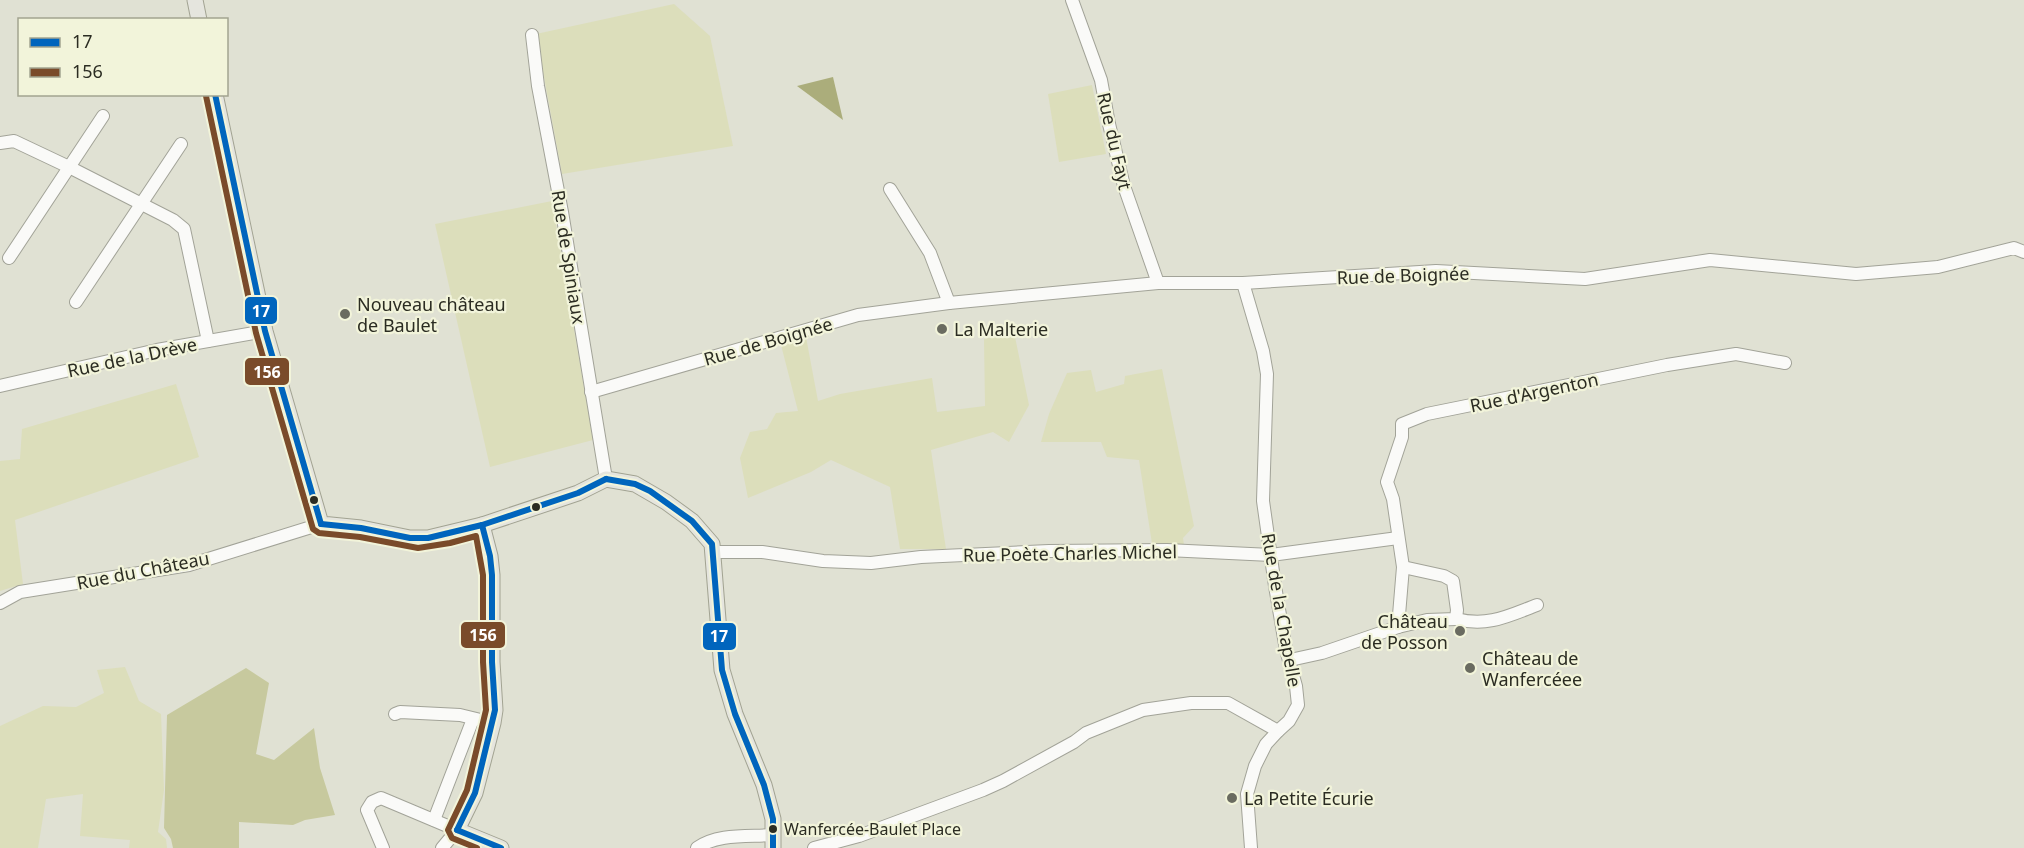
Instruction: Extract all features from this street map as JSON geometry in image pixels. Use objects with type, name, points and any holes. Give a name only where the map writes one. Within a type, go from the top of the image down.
[{"type":"main road","points":[[195,0],[199,18]]},
{"type":"main road","points":[[214,96],[265,331],[321,524],[361,528],[418,539],[449,534],[578,493],[606,478],[635,484],[666,501],[692,520],[712,544],[722,670],[735,714],[764,785],[773,819],[773,842]]},
{"type":"main road","points":[[482,525],[490,556],[493,597],[494,723],[475,793],[456,830],[501,848]]},
{"type":"street","name":"Rue du Fayt","points":[[1072,0],[1101,80],[1108,124],[1124,186],[1158,283]]},
{"type":"street","name":"Rue de Spiniaux","points":[[532,35],[538,86],[562,212],[606,478]]},
{"type":"street","points":[[9,258],[103,116]]},
{"type":"street","points":[[0,143],[14,141],[173,220],[184,229],[207,341]]},
{"type":"street","points":[[76,302],[181,144]]},
{"type":"street","points":[[890,189],[930,253],[949,303]]},
{"type":"street","name":"Rue de Boignée","points":[[591,392],[858,315],[949,303],[1158,283],[1243,283],[1436,271],[1585,279],[1710,260],[1856,274],[1938,267],[2014,248],[2024,252]]},
{"type":"street","name":"Rue de la Chapelle","points":[[1243,283],[1263,351],[1267,374],[1263,501],[1286,650],[1296,686],[1298,705],[1289,721],[1266,744],[1255,766],[1247,794],[1251,848]]},
{"type":"street","name":"Rue de la Drève","points":[[0,386],[157,350],[265,331]]},
{"type":"street","name":"Rue d'Argenton","points":[[1398,538],[1393,499],[1386,482],[1402,437],[1402,424],[1427,414],[1666,365],[1736,354],[1785,363]]},
{"type":"street","name":"Rue du Château","points":[[0,603],[20,592],[189,565],[321,524]]},
{"type":"street","points":[[1398,538],[1403,567],[1398,627]]},
{"type":"street","name":"Rue Poète Charles Michel","points":[[713,552],[762,552],[823,561],[871,563],[921,557],[1048,551],[1167,550],[1270,555],[1398,538]]},
{"type":"street","points":[[1403,567],[1444,576],[1453,581],[1456,618]]},
{"type":"street","points":[[1290,660],[1322,653],[1398,627],[1427,620],[1456,618],[1472,622],[1493,621],[1538,605]]},
{"type":"street","points":[[819,846],[859,836],[1003,782],[1086,734],[1143,710],[1191,703],[1228,703],[1278,731]]},
{"type":"street","points":[[395,714],[431,712],[460,715],[494,723]]},
{"type":"street","points":[[434,820],[473,719]]},
{"type":"street","points":[[383,848],[367,810],[372,802],[381,798],[456,830],[442,848]]},
{"type":"street","points":[[697,848],[706,841],[722,838],[773,842]]},
{"type":"shaded area","points":[[674,4],[710,36],[733,146],[562,174],[536,34]]},
{"type":"shaded area","points":[[833,77],[843,120],[797,86]]},
{"type":"shaded area","points":[[1092,85],[1106,154],[1059,162],[1048,94]]},
{"type":"shaded area","points":[[552,201],[593,440],[490,467],[435,224]]},
{"type":"shaded area","points":[[1014,332],[1029,405],[1009,442],[993,432],[931,450],[946,549],[900,549],[890,487],[831,460],[811,472],[748,498],[740,458],[750,432],[767,429],[776,413],[798,411],[781,345],[806,337],[818,401],[840,394],[932,378],[937,412],[985,406],[984,339]]},
{"type":"shaded area","points":[[1162,369],[1194,526],[1183,538],[1184,545],[1153,550],[1139,460],[1107,457],[1101,442],[1041,442],[1049,414],[1067,373],[1091,370],[1096,392],[1124,384],[1125,376]]},
{"type":"shaded area","points":[[176,384],[199,457],[15,520],[23,584],[0,591],[0,461],[20,459],[22,429]]},
{"type":"shaded area","points":[[125,667],[139,701],[161,714],[164,790],[158,832],[166,839],[167,848],[129,848],[130,840],[80,836],[83,794],[46,799],[38,848],[0,848],[0,726],[43,706],[76,707],[104,693],[97,670]]},
{"type":"shaded area","points":[[246,668],[269,683],[256,754],[274,760],[314,728],[320,768],[335,815],[305,820],[293,825],[239,822],[239,848],[173,848],[171,839],[164,828],[167,715]]},
{"type":"transit line","name":"156","points":[[206,96],[256,333],[313,529],[319,533],[360,537],[418,548],[476,536],[483,575],[483,662],[486,710],[467,790],[448,830],[452,838],[477,848]]},
{"type":"transit line","name":"17","points":[[215,96],[265,331],[321,524]]},
{"type":"transit line","name":"17","points":[[606,479],[635,484],[650,491],[692,521],[712,544],[722,670],[735,714],[764,785],[773,819],[773,848]]},
{"type":"transit line","name":"17","points":[[321,524],[361,528],[410,538],[428,538],[482,525],[578,493],[606,479]]},
{"type":"transit line","name":"17","points":[[457,830],[475,793],[495,710],[492,662],[492,575],[482,525]]},
{"type":"transit line","name":"17","points":[[457,830],[501,848]]},
{"type":"place","name":"Nouveau château de Baulet","points":[[345,314]]},
{"type":"place","name":"La Malterie","points":[[942,329]]},
{"type":"place","name":"Château de Posson","points":[[1460,631]]},
{"type":"place","name":"Château de Wanfercéee","points":[[1470,668]]},
{"type":"place","name":"La Petite Écurie","points":[[1232,798]]},
{"type":"place","name":"Wanfercée-Baulet Place","points":[[773,829]]}]
